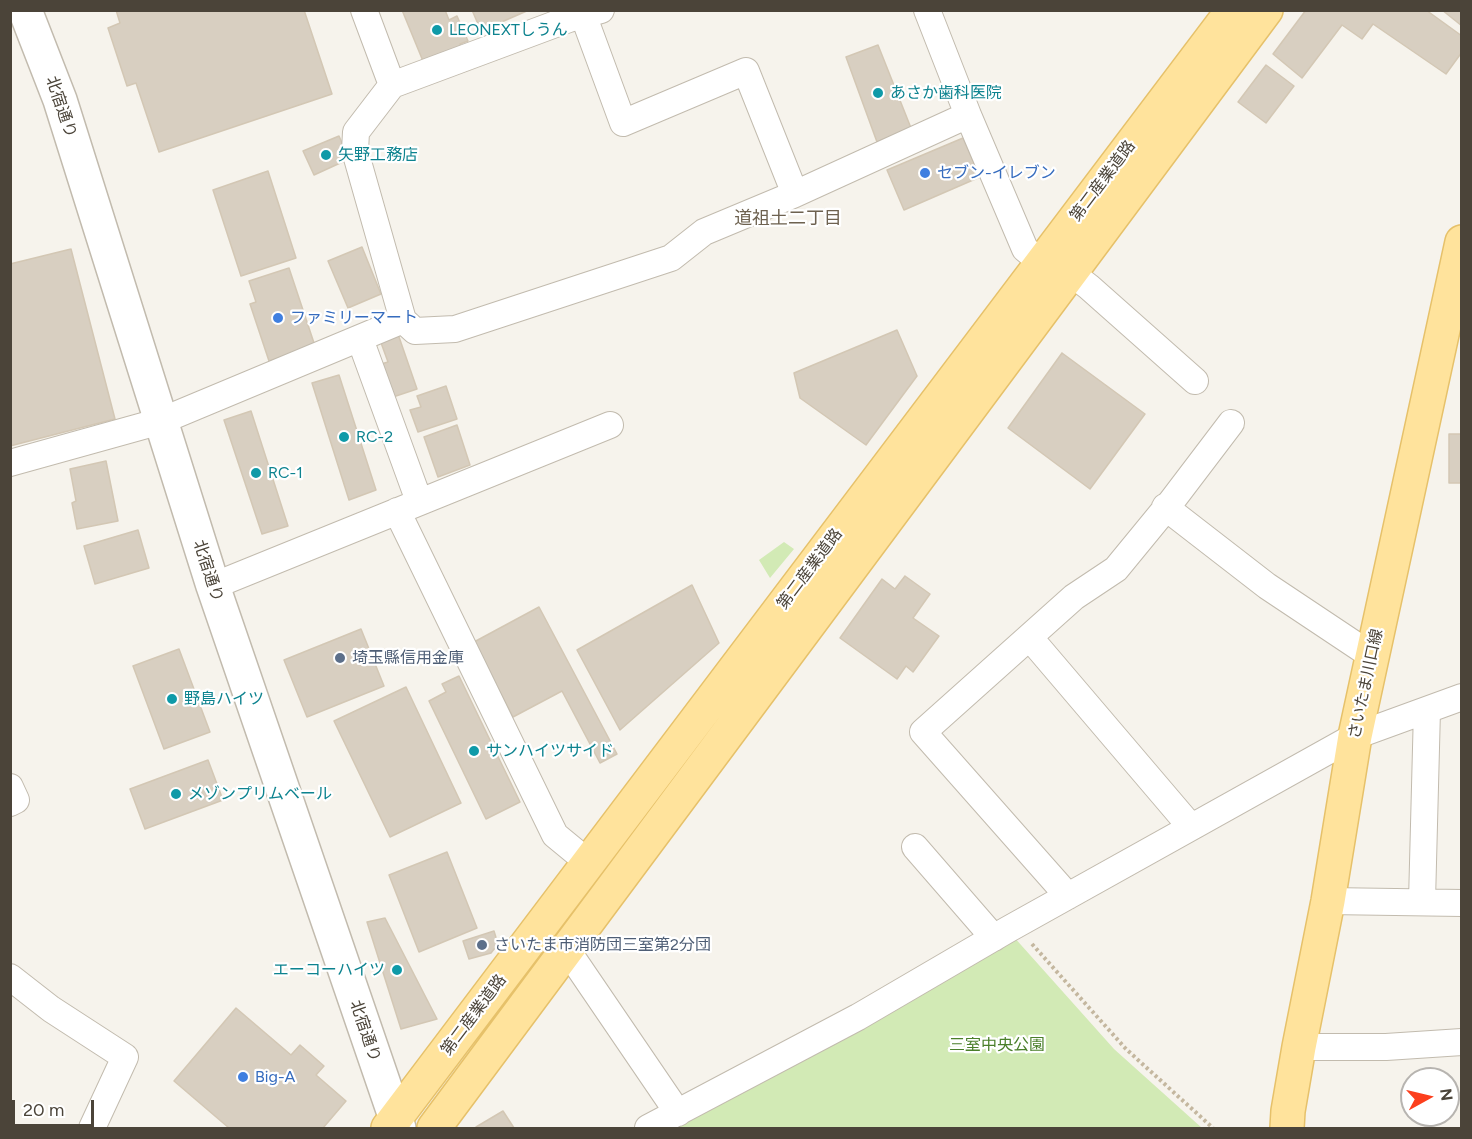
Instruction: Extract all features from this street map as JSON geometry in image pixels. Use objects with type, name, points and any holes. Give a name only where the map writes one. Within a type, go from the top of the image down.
[{"type":"main road","name":"第二産業道路","points":[[434,1128],[567,950],[1056,267],[1233,10]]},
{"type":"main road","name":"第二産業道路","points":[[394,1125],[589,863],[1056,267],[1266,10]]},
{"type":"main road","name":"さいたま川口線","points":[[1287,1128],[1299,1047],[1328,901],[1355,736],[1372,656],[1452,329],[1461,242]]},
{"type":"street","name":"北宿通り","points":[[24,10],[60,100],[213,586],[394,1125]]},
{"type":"street","points":[[364,10],[392,85]]},
{"type":"street","points":[[927,10],[968,115],[1025,249],[1089,287],[1195,381]]},
{"type":"street","points":[[795,194],[746,70],[623,123],[580,14],[392,85],[356,132],[355,151],[403,320],[415,331],[455,329],[671,258],[704,232],[795,194],[968,115]]},
{"type":"street","points":[[10,463],[161,421],[403,320]]},
{"type":"street","points":[[360,339],[408,506],[555,835],[589,863]]},
{"type":"street","points":[[1068,896],[923,732],[1074,597],[1116,569],[1232,423]]},
{"type":"street","points":[[213,586],[610,425]]},
{"type":"street","points":[[1165,507],[1267,586],[1372,656]]},
{"type":"street","points":[[1030,638],[1191,827]]},
{"type":"street","points":[[648,1128],[858,1017],[1068,896],[1355,736],[1461,697]]},
{"type":"street","points":[[1422,901],[1427,710]]},
{"type":"street","points":[[10,787],[16,800],[10,803]]},
{"type":"street","points":[[915,847],[1005,932]]},
{"type":"street","points":[[1328,901],[1461,903]]},
{"type":"street","points":[[567,950],[678,1113]]},
{"type":"street","points":[[10,977],[51,1009],[125,1057],[92,1128]]},
{"type":"street","points":[[1299,1047],[1386,1047],[1461,1042]]},
{"type":"path","points":[[1005,932],[1126,1049],[1213,1128]]},
{"type":"green space","points":[[784,542],[794,549],[770,578],[759,560]]},
{"type":"green space","name":"三室中央公園","points":[[1013,936],[1114,1049],[1202,1128],[665,1128]]},
{"type":"building","points":[[116,10],[304,10],[332,94],[159,152],[136,83],[127,86],[108,28],[120,23]]},
{"type":"building","name":"LEONEXTしうん","points":[[402,10],[445,10],[449,20],[457,16],[468,41],[460,44],[463,51],[425,66]]},
{"type":"building","points":[[472,10],[529,10],[481,31]]},
{"type":"building","points":[[1306,10],[1426,10],[1462,36],[1462,52],[1446,74],[1373,24],[1362,39],[1342,25],[1302,78],[1273,54]]},
{"type":"building","points":[[1442,10],[1462,10],[1462,26]]},
{"type":"building","name":"あさか歯科医院","points":[[878,45],[911,128],[877,142],[846,57]]},
{"type":"building","points":[[1266,65],[1294,86],[1266,123],[1238,102]]},
{"type":"building","name":"矢野工務店","points":[[339,136],[349,159],[314,175],[303,151]]},
{"type":"building","points":[[963,138],[980,177],[904,210],[887,170]]},
{"type":"building","points":[[268,171],[296,258],[241,276],[213,190]]},
{"type":"building","points":[[362,247],[381,294],[348,308],[328,261]]},
{"type":"building","points":[[71,249],[115,419],[10,446],[10,264]]},
{"type":"building","points":[[289,268],[315,346],[269,361],[250,304],[256,302],[249,281]]},
{"type":"building","points":[[897,330],[917,376],[866,445],[800,398],[794,373]]},
{"type":"building","points":[[398,334],[417,389],[393,397],[381,364],[388,362],[380,340]]},
{"type":"building","points":[[1062,353],[1145,414],[1090,489],[1008,428]]},
{"type":"building","name":"RC-2","points":[[339,375],[376,490],[349,500],[312,383]]},
{"type":"building","points":[[446,386],[457,419],[418,432],[410,410],[421,407],[417,396]]},
{"type":"building","name":"RC-1","points":[[251,411],[288,526],[262,534],[224,420]]},
{"type":"building","points":[[457,425],[470,465],[438,477],[424,437]]},
{"type":"building","points":[[1449,434],[1462,434],[1462,483],[1449,483]]},
{"type":"building","points":[[106,461],[118,521],[77,529],[72,503],[76,501],[70,469]]},
{"type":"building","points":[[138,530],[149,568],[95,584],[84,546]]},
{"type":"building","points":[[905,576],[930,594],[913,618],[939,636],[913,672],[906,666],[897,679],[840,638],[882,579],[895,589]]},
{"type":"building","points":[[692,585],[719,643],[620,730],[577,650]]},
{"type":"building","points":[[539,607],[617,754],[600,763],[562,691],[513,717],[474,642]]},
{"type":"building","points":[[361,629],[384,686],[307,717],[284,660]]},
{"type":"building","name":"野島ハイツ","points":[[179,649],[210,732],[164,749],[133,666]]},
{"type":"building","name":"サンハイツサイド","points":[[459,676],[520,802],[486,819],[429,701],[446,692],[442,684]]},
{"type":"building","points":[[406,687],[461,803],[390,837],[334,721]]},
{"type":"building","name":"メゾンプリムベール","points":[[208,760],[223,800],[145,829],[130,789]]},
{"type":"building","points":[[447,852],[477,928],[419,952],[389,875]]},
{"type":"building","name":"エーコーハイツ","points":[[385,918],[437,1019],[401,1029],[367,922]]},
{"type":"building","points":[[494,931],[498,944],[491,953],[469,959],[463,941]]},
{"type":"building","points":[[236,1008],[291,1055],[300,1045],[324,1066],[316,1075],[346,1101],[323,1128],[229,1128],[174,1081]]},
{"type":"building","points":[[503,1111],[514,1128],[476,1127]]},
{"type":"place","name":"LEONEXTしうん","points":[[437,30]]},
{"type":"place","name":"あさか歯科医院","points":[[878,93]]},
{"type":"place","name":"矢野工務店","points":[[326,155]]},
{"type":"place","name":"セブン-イレブン","points":[[925,173]]},
{"type":"place","name":"ファミリーマート","points":[[278,318]]},
{"type":"place","name":"RC-2","points":[[344,437]]},
{"type":"place","name":"RC-1","points":[[256,473]]},
{"type":"place","name":"埼玉縣信用金庫","points":[[340,658]]},
{"type":"place","name":"野島ハイツ","points":[[172,699]]},
{"type":"place","name":"サンハイツサイド","points":[[474,751]]},
{"type":"place","name":"メゾンプリムベール","points":[[176,794]]},
{"type":"place","name":"さいたま市消防団三室第2分団","points":[[482,945]]},
{"type":"place","name":"エーコーハイツ","points":[[397,970]]},
{"type":"place","name":"Big-A","points":[[243,1077]]},
{"type":"district","name":"道祖土二丁目","points":[[788,219]]}]
